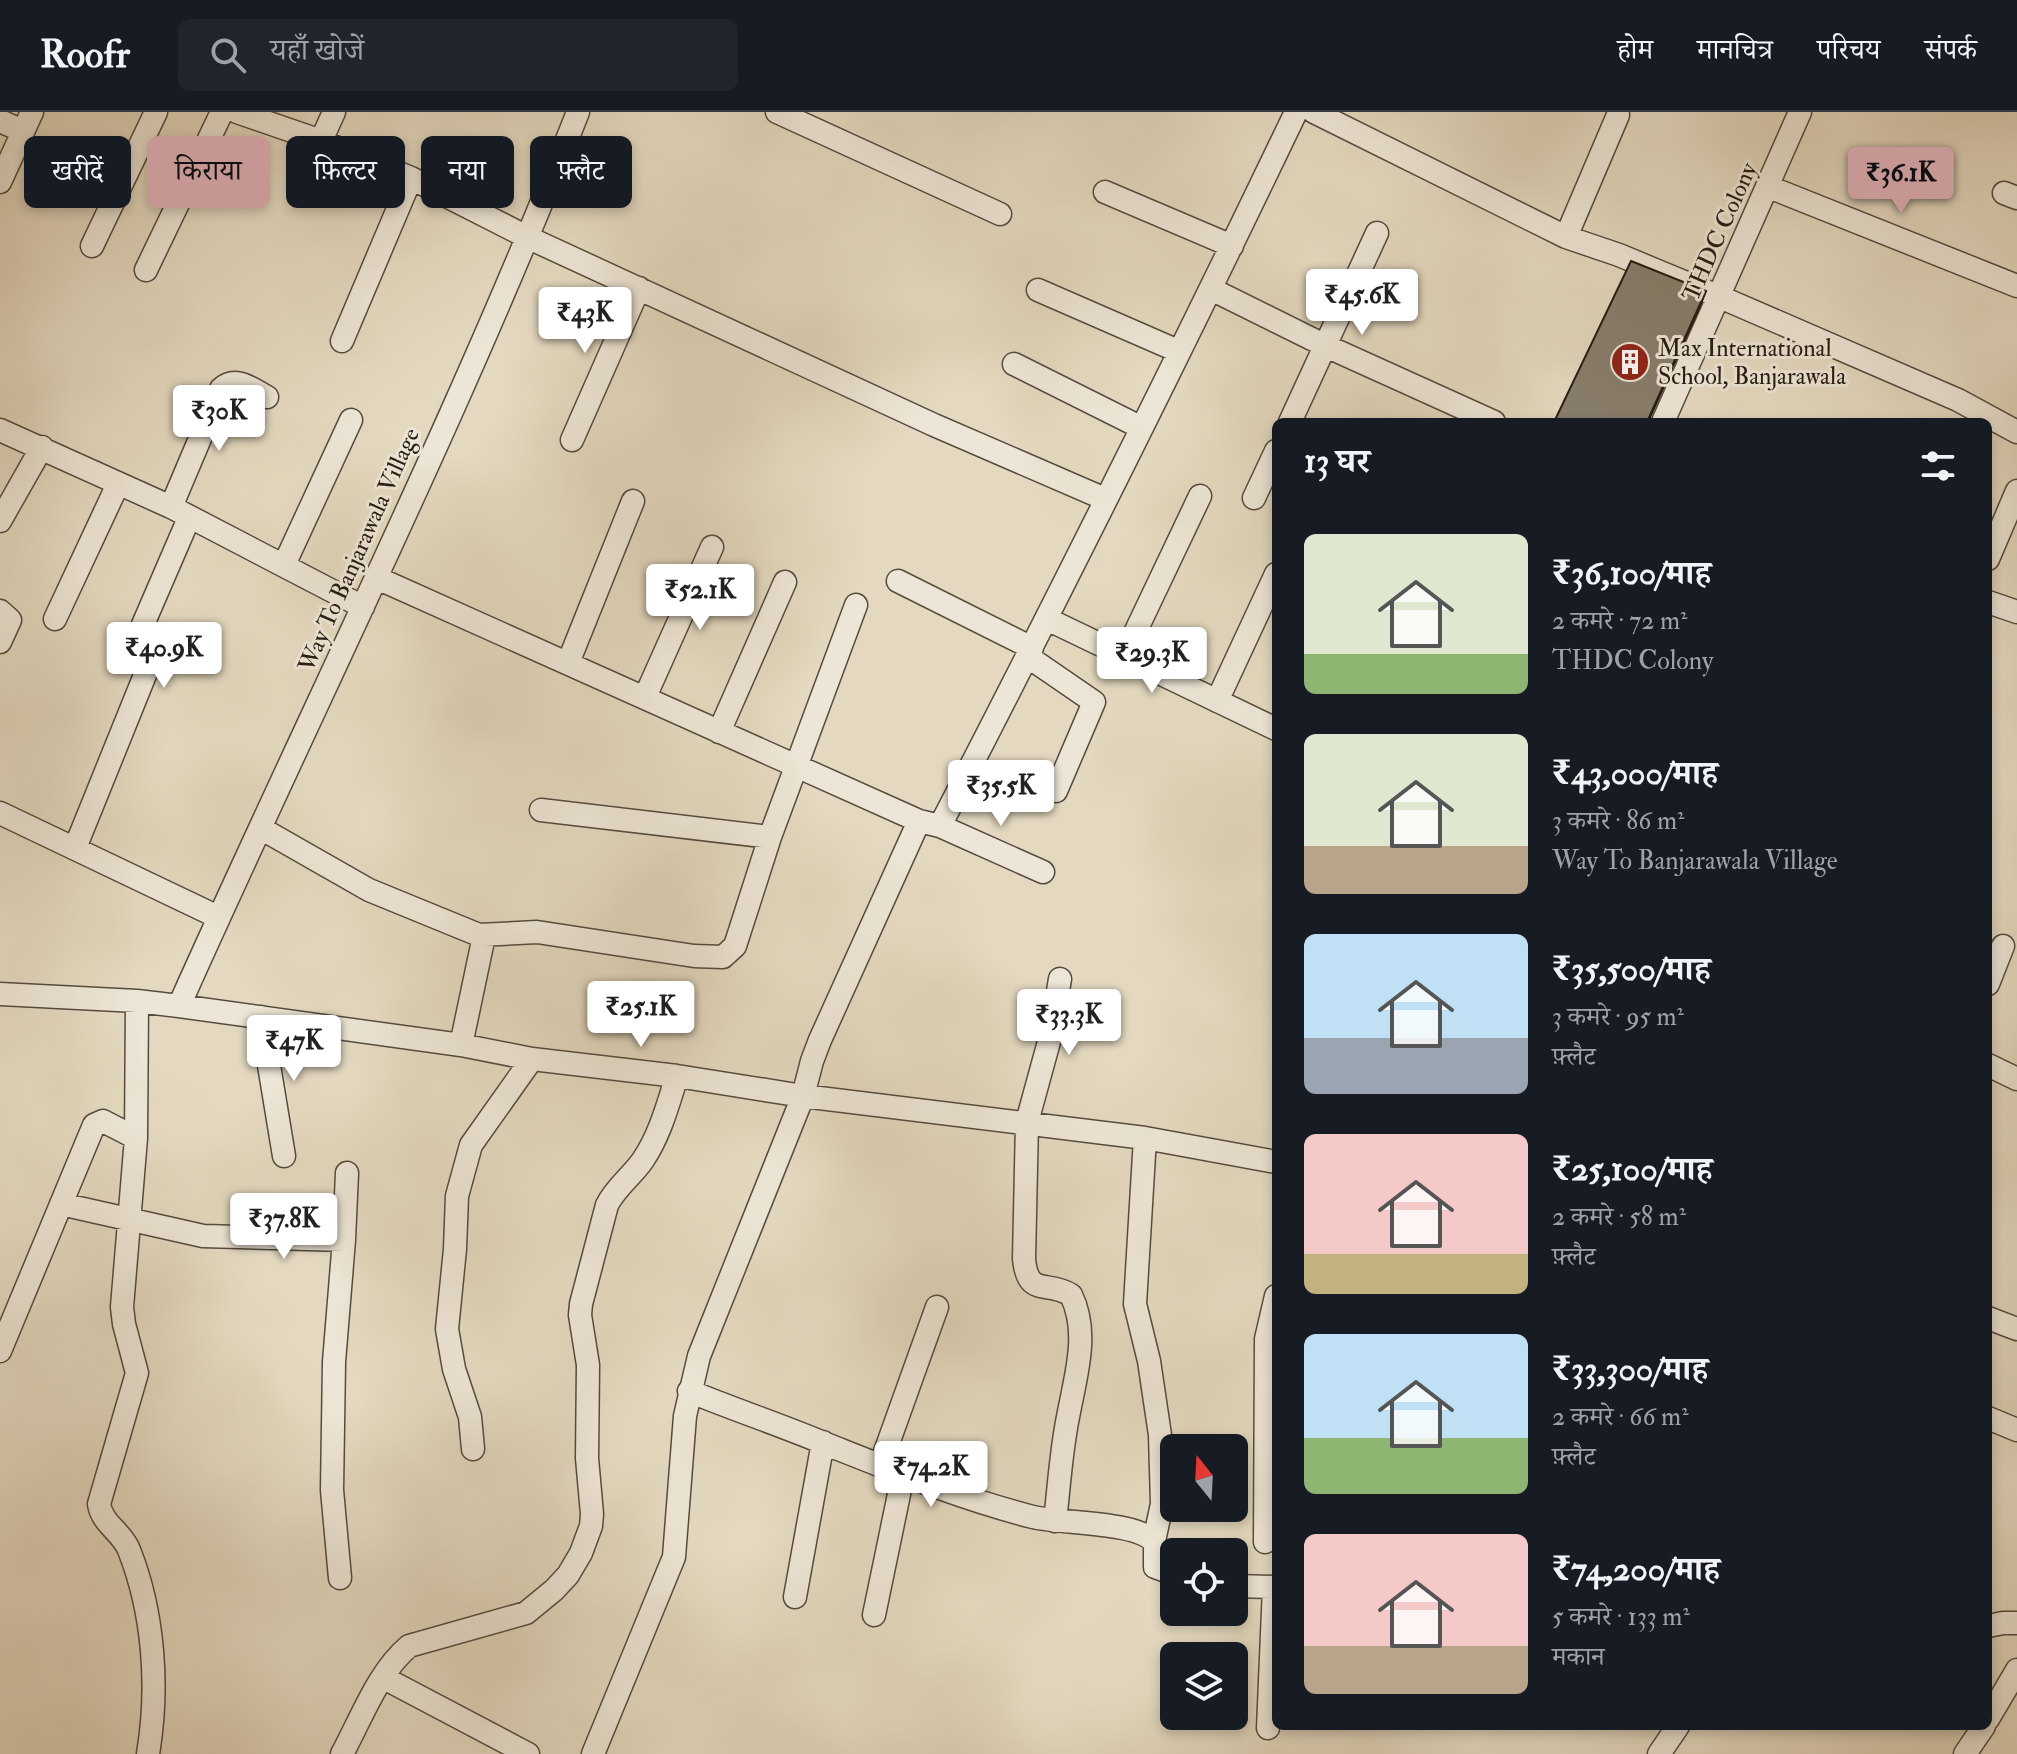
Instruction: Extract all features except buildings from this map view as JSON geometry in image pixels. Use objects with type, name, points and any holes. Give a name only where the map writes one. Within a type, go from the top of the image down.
[{"type":"street","points":[[92,246],[156,112]]},
{"type":"street","points":[[146,270],[222,112]]},
{"type":"street","points":[[237,112],[307,136]]},
{"type":"street","points":[[323,136],[334,112]]},
{"type":"street","name":"Way To Banjarawala Village","points":[[179,1006],[377,578],[529,238],[578,112]]},
{"type":"street","points":[[777,112],[1000,214]]},
{"type":"street","points":[[593,1754],[674,1557],[689,1391],[699,1356],[803,1096],[820,1040],[930,824],[1047,619],[1296,112]]},
{"type":"street","points":[[1314,112],[1566,237],[1619,255],[1720,297],[1958,400],[1991,418]]},
{"type":"street","name":"THDC Colony","points":[[1665,418],[1800,112]]},
{"type":"street","points":[[1566,237],[1618,115]]},
{"type":"street","points":[[0,121],[27,122],[0,182]]},
{"type":"street","points":[[405,176],[529,238],[920,419],[1105,499]]},
{"type":"street","points":[[342,341],[411,178]]},
{"type":"street","points":[[1769,187],[2017,286]]},
{"type":"street","points":[[1105,192],[1232,246]]},
{"type":"street","points":[[1292,418],[1377,233]]},
{"type":"street","points":[[572,440],[639,288]]},
{"type":"street","points":[[1211,289],[1326,346],[1485,418]]},
{"type":"street","points":[[1038,290],[1178,351]]},
{"type":"street","points":[[1014,364],[1140,427]]},
{"type":"street","points":[[75,848],[147,670],[129,657],[221,389],[230,382],[236,382],[267,397]]},
{"type":"street","points":[[1992,418],[2017,432]]},
{"type":"street","points":[[284,565],[351,420]]},
{"type":"street","points":[[0,430],[180,513],[363,607]]},
{"type":"street","points":[[0,521],[42,447]]},
{"type":"street","points":[[1254,498],[1272,460]]},
{"type":"street","points":[[55,619],[118,484]]},
{"type":"street","points":[[1992,550],[2017,491]]},
{"type":"street","points":[[1124,656],[1200,496]]},
{"type":"street","points":[[568,663],[633,501]]},
{"type":"street","points":[[645,697],[712,547]]},
{"type":"street","points":[[377,578],[797,768],[1043,872]]},
{"type":"street","points":[[898,581],[1030,652],[1094,702],[1056,791]]},
{"type":"street","points":[[719,732],[785,582]]},
{"type":"street","points":[[1217,701],[1272,583]]},
{"type":"street","points":[[1992,603],[2017,612]]},
{"type":"street","points":[[262,829],[369,890],[484,936],[537,932],[694,956],[723,957],[735,946],[770,837],[856,605]]},
{"type":"street","points":[[0,611],[10,620],[0,642]]},
{"type":"street","points":[[1047,619],[1272,727]]},
{"type":"street","points":[[541,810],[770,837]]},
{"type":"street","points":[[0,813],[218,917]]},
{"type":"street","points":[[461,1045],[484,936]]},
{"type":"street","points":[[1992,974],[2003,946]]},
{"type":"street","points":[[1055,1521],[1067,1418],[1080,1359],[1080,1337],[1071,1295],[1063,1290],[1039,1287],[1028,1277],[1025,1269],[1027,1122],[1048,1049],[1060,979]]},
{"type":"street","points":[[0,994],[179,1006],[461,1045],[532,1059],[1145,1138],[1272,1161]]},
{"type":"street","points":[[137,1001],[136,1138],[122,1307],[137,1373],[99,1504],[103,1518],[125,1541],[141,1587],[151,1650],[154,1700],[148,1754]]},
{"type":"street","points":[[261,1017],[284,1156]]},
{"type":"street","points":[[473,1449],[470,1417],[454,1369],[447,1329],[457,1196],[465,1160],[476,1135],[532,1059]]},
{"type":"street","points":[[1992,1067],[2017,1079]]},
{"type":"street","points":[[342,1754],[398,1655],[409,1646],[526,1613],[568,1575],[581,1553],[592,1514],[587,1458],[588,1365],[581,1304],[607,1205],[613,1193],[640,1165],[650,1148],[677,1076]]},
{"type":"street","points":[[0,1351],[90,1133],[98,1121],[103,1121],[136,1138]]},
{"type":"street","points":[[1145,1138],[1135,1304],[1149,1361],[1160,1435],[1162,1504],[1154,1541],[1155,1567],[1160,1569]]},
{"type":"street","points":[[340,1578],[332,1490],[334,1362],[347,1173]]},
{"type":"street","points":[[61,1204],[203,1236],[344,1240]]},
{"type":"street","points":[[880,1466],[937,1307]]},
{"type":"street","points":[[1265,1542],[1266,1339],[1272,1313]]},
{"type":"street","points":[[1992,1320],[2017,1329]]},
{"type":"street","points":[[689,1391],[976,1501],[1055,1521],[1105,1525],[1135,1532],[1154,1541]]},
{"type":"street","points":[[1992,1420],[2017,1430]]},
{"type":"street","points":[[795,1597],[823,1442]]},
{"type":"street","points":[[874,1615],[903,1475]]},
{"type":"street","points":[[1248,1586],[1272,1587]]},
{"type":"street","points":[[1992,1625],[2017,1623]]},
{"type":"street","points":[[1268,1728],[1272,1647]]},
{"type":"street","points":[[1992,1712],[2017,1670]]},
{"type":"street","points":[[384,1678],[528,1754]]},
{"type":"street","points":[[1659,1754],[1675,1730]]},
{"type":"street","points":[[1965,1754],[1981,1730]]},
{"type":"place","name":"Max International School, Banjarawala","points":[[1630,362]]}]
